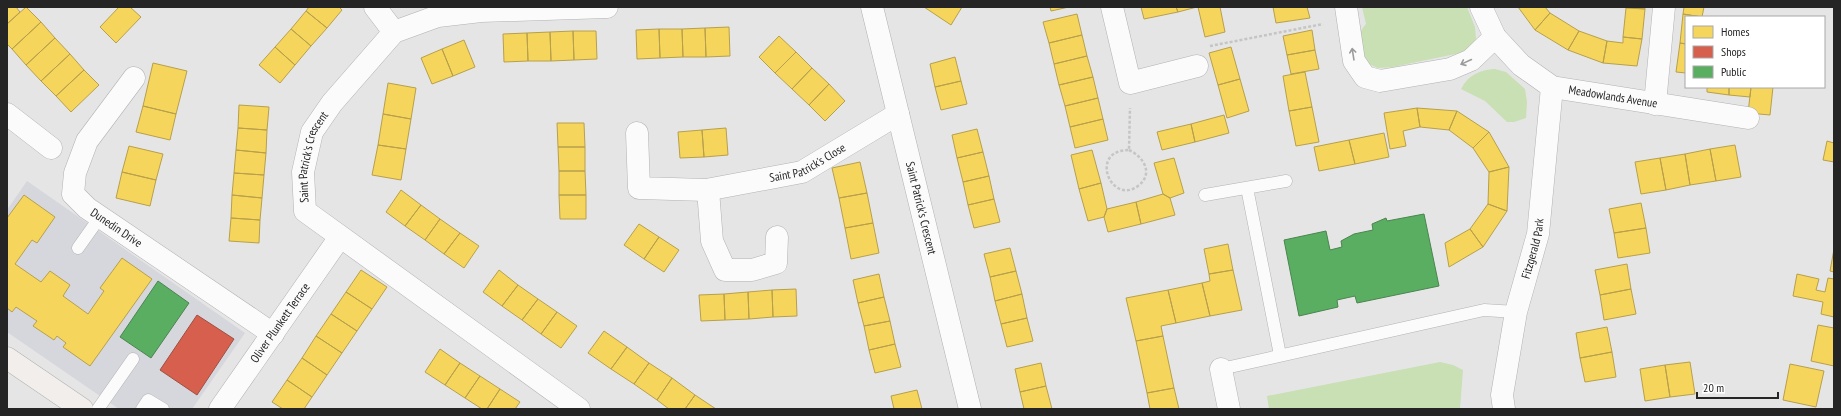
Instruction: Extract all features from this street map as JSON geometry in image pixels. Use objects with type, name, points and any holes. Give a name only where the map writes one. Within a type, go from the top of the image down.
[{"type":"street","points":[[375,7],[394,32]]},
{"type":"street","name":"Saint Patrick's Crescent","points":[[579,409],[340,238],[305,210],[303,172],[312,132],[332,103],[394,32],[438,16],[481,11],[607,7]]},
{"type":"street","name":"Saint Patrick's Crescent","points":[[872,7],[970,409]]},
{"type":"street","points":[[1112,7],[1130,83],[1197,66]]},
{"type":"street","name":"Meadowlands Avenue","points":[[1481,7],[1495,37],[1521,65],[1552,87],[1748,118]]},
{"type":"street","points":[[1654,104],[1664,7]]},
{"type":"street","points":[[1347,13],[1354,61],[1364,77],[1380,81],[1450,69],[1471,60],[1495,37]]},
{"type":"street","name":"Dunedin Drive","points":[[134,78],[88,141],[75,173],[73,194],[100,217],[273,334]]},
{"type":"street","name":"Fitzgerald Park","points":[[1504,409],[1502,395],[1516,312],[1538,234],[1552,87]]},
{"type":"street","points":[[7,114],[51,148]]},
{"type":"street","name":"Saint Patrick's Close","points":[[636,133],[640,188],[708,190],[802,172],[898,114]]},
{"type":"street","points":[[708,190],[712,241],[724,270],[752,270],[776,263],[777,237]]},
{"type":"street","name":"Oliver Plunkett Terrace","points":[[220,409],[340,238]]},
{"type":"street","points":[[7,358],[82,409]]},
{"type":"street","points":[[1221,369],[1229,409]]},
{"type":"lane","points":[[1205,195],[1286,181]]},
{"type":"lane","points":[[1248,188],[1280,355]]},
{"type":"lane","points":[[78,248],[100,217]]},
{"type":"lane","points":[[1221,369],[1484,310],[1516,312]]},
{"type":"lane","points":[[98,409],[133,359]]},
{"type":"lane","points":[[142,409],[148,400],[163,409]]},
{"type":"path","points":[[1197,66],[1195,48],[1347,13]]},
{"type":"path","points":[[1129,150],[1130,83]]},
{"type":"path","points":[[1122,150],[1129,150],[1138,154],[1144,161],[1146,170],[1144,180],[1138,187],[1128,190],[1119,189],[1108,179],[1106,175],[1106,165],[1115,154],[1122,150]]},
{"type":"shaded area","points":[[27,181],[245,333],[192,409],[119,409],[7,332],[7,210]]},
{"type":"green space","points":[[1362,7],[1467,7],[1475,27],[1476,39],[1471,47],[1460,53],[1393,67],[1378,68],[1369,64],[1364,57],[1359,33],[1366,24]]},
{"type":"green space","points":[[1495,69],[1506,72],[1525,89],[1527,102],[1526,118],[1514,122],[1507,122],[1485,101],[1461,89],[1467,80],[1475,74]]},
{"type":"green space","points":[[1440,362],[1453,365],[1463,370],[1460,409],[1269,409],[1267,396]]},
{"type":"building: Homes","points":[[7,7],[16,7],[20,12],[7,24]]},
{"type":"building: Homes","points":[[26,7],[41,22],[12,49],[7,44],[7,24]]},
{"type":"building: Homes","points":[[119,7],[130,7],[141,17],[116,43],[100,27]]},
{"type":"building: Homes","points":[[309,7],[339,7],[342,10],[327,28],[306,11]]},
{"type":"building: Homes","points":[[924,7],[962,7],[951,25]]},
{"type":"building: Homes","points":[[1050,7],[1069,7],[1051,11]]},
{"type":"building: Homes","points":[[1141,7],[1176,7],[1178,12],[1144,19]]},
{"type":"building: Homes","points":[[1176,7],[1197,7],[1178,12]]},
{"type":"building: Homes","points":[[1198,7],[1220,7],[1225,32],[1205,37]]},
{"type":"building: Homes","points":[[1273,7],[1307,7],[1310,18],[1276,23]]},
{"type":"building: Homes","points":[[1518,7],[1545,7],[1550,13],[1535,30]]},
{"type":"building: Homes","points":[[1626,7],[1645,7],[1645,9]]},
{"type":"building: Homes","points":[[1684,7],[1704,7],[1702,16],[1683,14]]},
{"type":"building: Homes","points":[[1626,8],[1645,9],[1642,39],[1623,37]]},
{"type":"building: Homes","points":[[306,11],[327,28],[311,46],[291,29]]},
{"type":"building: Homes","points":[[1550,13],[1579,31],[1568,50],[1535,30]]},
{"type":"building: Homes","points":[[1077,14],[1082,35],[1049,43],[1043,22]]},
{"type":"building: Homes","points":[[1683,14],[1696,16],[1685,16],[1685,44],[1680,43]]},
{"type":"building: Homes","points":[[41,22],[55,38],[26,65],[12,49]]},
{"type":"building: Homes","points":[[729,27],[730,56],[706,57],[705,28]]},
{"type":"building: Homes","points":[[705,28],[706,57],[683,57],[682,29]]},
{"type":"building: Homes","points":[[291,29],[311,46],[295,65],[275,47]]},
{"type":"building: Homes","points":[[659,29],[682,29],[683,57],[660,58]]},
{"type":"building: Homes","points":[[659,29],[660,58],[637,59],[636,30]]},
{"type":"building: Homes","points":[[1312,30],[1315,50],[1287,55],[1283,36]]},
{"type":"building: Homes","points":[[573,31],[596,31],[597,59],[574,60]]},
{"type":"building: Homes","points":[[573,31],[574,60],[551,61],[550,32]]},
{"type":"building: Homes","points":[[1579,31],[1607,41],[1603,63],[1568,50]]},
{"type":"building: Homes","points":[[550,32],[551,61],[528,61],[527,33]]},
{"type":"building: Homes","points":[[527,33],[528,61],[504,62],[503,34]]},
{"type":"building: Homes","points":[[1082,35],[1087,56],[1054,64],[1049,43]]},
{"type":"building: Homes","points":[[779,36],[796,52],[775,73],[759,57]]},
{"type":"building: Homes","points":[[1623,37],[1642,39],[1637,66],[1603,63],[1607,41],[1623,43]]},
{"type":"building: Homes","points":[[55,38],[70,54],[41,81],[26,65]]},
{"type":"building: Homes","points":[[464,40],[475,67],[453,76],[442,49]]},
{"type":"building: Homes","points":[[1680,43],[1685,44],[1685,73],[1676,72]]},
{"type":"building: Homes","points":[[275,47],[295,65],[280,83],[259,65]]},
{"type":"building: Homes","points":[[1231,47],[1240,79],[1218,85],[1209,53]]},
{"type":"building: Homes","points":[[442,49],[453,76],[432,84],[421,58]]},
{"type":"building: Homes","points":[[1315,50],[1319,69],[1291,74],[1287,55]]},
{"type":"building: Homes","points":[[796,52],[812,68],[792,89],[775,73]]},
{"type":"building: Homes","points":[[70,54],[84,70],[56,96],[41,81]]},
{"type":"building: Homes","points":[[1087,56],[1093,77],[1059,85],[1054,64]]},
{"type":"building: Homes","points":[[955,57],[961,81],[935,87],[930,64]]},
{"type":"building: Homes","points":[[153,63],[187,71],[176,114],[143,106]]},
{"type":"building: Homes","points":[[812,68],[829,84],[809,105],[792,89]]},
{"type":"building: Homes","points":[[84,70],[99,85],[71,112],[56,96]]},
{"type":"building: Homes","points":[[1305,72],[1312,107],[1289,111],[1283,76]]},
{"type":"building: Homes","points":[[1093,77],[1098,98],[1065,106],[1059,85]]},
{"type":"building: Homes","points":[[1240,79],[1249,111],[1227,118],[1218,85]]},
{"type":"building: Homes","points":[[961,81],[967,104],[941,110],[935,87]]},
{"type":"building: Homes","points":[[388,83],[416,88],[411,119],[383,114]]},
{"type":"building: Homes","points":[[829,84],[845,101],[825,121],[809,105]]},
{"type":"building: Homes","points":[[1707,88],[1729,88],[1729,95],[1707,92]]},
{"type":"building: Homes","points":[[1729,88],[1751,88],[1750,97],[1729,95]]},
{"type":"building: Homes","points":[[1751,88],[1773,88],[1770,115],[1748,113]]},
{"type":"building: Homes","points":[[1098,98],[1103,119],[1070,127],[1065,106]]},
{"type":"building: Homes","points":[[239,105],[269,107],[267,130],[238,128]]},
{"type":"building: Homes","points":[[143,106],[176,114],[170,140],[136,132]]},
{"type":"building: Homes","points":[[1312,107],[1319,142],[1296,146],[1289,111]]},
{"type":"building: Homes","points":[[1417,108],[1420,127],[1403,131],[1406,146],[1390,149],[1384,113]]},
{"type":"building: Homes","points":[[1417,108],[1457,111],[1449,130],[1420,127]]},
{"type":"building: Homes","points":[[1457,111],[1489,132],[1473,148],[1449,130]]},
{"type":"building: Homes","points":[[383,114],[411,119],[406,149],[378,145]]},
{"type":"building: Homes","points":[[1224,115],[1229,133],[1195,142],[1191,124]]},
{"type":"building: Homes","points":[[1103,119],[1108,140],[1075,148],[1070,127]]},
{"type":"building: Homes","points":[[557,123],[584,123],[585,147],[558,147]]},
{"type":"building: Homes","points":[[1191,124],[1195,142],[1162,150],[1157,132]]},
{"type":"building: Homes","points":[[238,128],[267,130],[266,153],[236,150]]},
{"type":"building: Homes","points":[[726,128],[728,155],[704,157],[702,130]]},
{"type":"building: Homes","points":[[977,129],[983,152],[957,158],[952,135]]},
{"type":"building: Homes","points":[[702,130],[704,157],[680,158],[678,132]]},
{"type":"building: Homes","points":[[1489,132],[1509,167],[1489,172],[1473,148]]},
{"type":"building: Homes","points":[[1384,133],[1389,157],[1355,164],[1349,140]]},
{"type":"building: Homes","points":[[1349,140],[1355,164],[1319,171],[1314,147]]},
{"type":"building: Homes","points":[[1827,141],[1834,143],[1834,162],[1823,160]]},
{"type":"building: Homes","points":[[378,145],[406,149],[401,180],[372,175]]},
{"type":"building: Homes","points":[[1735,145],[1741,177],[1716,181],[1710,149]]},
{"type":"building: Homes","points":[[129,146],[163,154],[156,180],[122,172]]},
{"type":"building: Homes","points":[[558,147],[585,147],[585,171],[559,171]]},
{"type":"building: Homes","points":[[1710,149],[1716,181],[1690,185],[1685,154]]},
{"type":"building: Homes","points":[[236,150],[266,153],[264,175],[234,173]]},
{"type":"building: Homes","points":[[1092,150],[1101,183],[1079,189],[1071,155]]},
{"type":"building: Homes","points":[[983,152],[989,176],[963,182],[957,158]]},
{"type":"building: Homes","points":[[1685,154],[1690,185],[1666,190],[1660,158]]},
{"type":"building: Homes","points":[[1174,158],[1184,193],[1170,198],[1163,194],[1154,163]]},
{"type":"building: Homes","points":[[1660,158],[1666,190],[1641,194],[1635,162]]},
{"type":"building: Homes","points":[[860,162],[867,193],[839,198],[832,168]]},
{"type":"building: Homes","points":[[1509,167],[1507,211],[1488,204],[1489,172]]},
{"type":"building: Homes","points":[[559,171],[585,171],[586,195],[559,195]]},
{"type":"building: Homes","points":[[122,172],[156,180],[150,206],[116,198]]},
{"type":"building: Homes","points":[[234,173],[264,175],[262,198],[232,195]]},
{"type":"building: Homes","points":[[989,176],[994,199],[968,205],[963,182]]},
{"type":"building: Homes","points":[[1101,183],[1107,209],[1104,217],[1088,221],[1079,189]]},
{"type":"building: Homes","points":[[401,190],[421,205],[405,226],[386,212]]},
{"type":"building: Homes","points":[[867,193],[873,223],[845,228],[839,198]]},
{"type":"building: Homes","points":[[1163,194],[1170,198],[1175,215],[1141,224],[1136,202]]},
{"type":"building: Homes","points":[[24,195],[55,217],[37,243],[32,240],[15,264],[41,282],[50,271],[70,285],[63,296],[88,314],[104,291],[100,288],[122,258],[152,279],[90,366],[63,347],[66,343],[57,336],[54,340],[33,326],[37,321],[16,307],[12,312],[7,308],[7,218]]},
{"type":"building: Homes","points":[[232,195],[262,198],[260,220],[231,218]]},
{"type":"building: Homes","points":[[559,195],[586,195],[586,219],[560,219]]},
{"type":"building: Homes","points":[[994,199],[1000,222],[974,228],[968,205]]},
{"type":"building: Homes","points":[[1136,202],[1141,224],[1108,232],[1104,217],[1107,209]]},
{"type":"building: Homes","points":[[1641,203],[1646,228],[1614,233],[1609,209]]},
{"type":"building: Homes","points":[[1488,204],[1507,211],[1483,247],[1470,229]]},
{"type":"building: Homes","points":[[421,205],[440,219],[425,240],[405,226]]},
{"type":"building: Homes","points":[[231,218],[260,220],[259,243],[229,241]]},
{"type":"building: Homes","points":[[440,219],[460,233],[444,254],[425,240]]},
{"type":"building: Homes","points":[[873,223],[879,253],[851,259],[845,228]]},
{"type":"building: Homes","points":[[639,224],[659,237],[644,259],[624,245]]},
{"type":"building: Homes","points":[[1646,228],[1650,253],[1618,258],[1614,233]]},
{"type":"building: Homes","points":[[1470,229],[1483,247],[1449,267],[1445,243]]},
{"type":"building: Homes","points":[[460,233],[479,246],[464,268],[444,254]]},
{"type":"building: Homes","points":[[659,237],[679,250],[664,272],[644,259]]},
{"type":"building: Homes","points":[[1228,244],[1233,270],[1209,274],[1204,249]]},
{"type":"building: Homes","points":[[1010,248],[1016,271],[990,277],[984,254]]},
{"type":"building: Homes","points":[[1834,249],[1834,272],[1830,271]]},
{"type":"building: Homes","points":[[1627,264],[1631,289],[1600,295],[1595,270]]},
{"type":"building: Homes","points":[[361,270],[387,287],[372,309],[346,292]]},
{"type":"building: Homes","points":[[499,270],[518,285],[502,306],[483,292]]},
{"type":"building: Homes","points":[[1233,270],[1242,310],[1210,316],[1202,283],[1210,281],[1209,274]]},
{"type":"building: Homes","points":[[1016,271],[1022,294],[995,301],[990,277]]},
{"type":"building: Homes","points":[[879,274],[884,297],[858,303],[853,280]]},
{"type":"building: Homes","points":[[1797,274],[1819,279],[1816,290],[1825,292],[1828,278],[1834,279],[1834,317],[1821,314],[1823,302],[1793,296]]},
{"type":"building: Homes","points":[[1202,283],[1210,316],[1176,323],[1168,290]]},
{"type":"building: Homes","points":[[518,285],[538,299],[522,320],[502,306]]},
{"type":"building: Homes","points":[[796,289],[797,316],[773,317],[772,290]]},
{"type":"building: Homes","points":[[1631,289],[1636,314],[1604,320],[1600,295]]},
{"type":"building: Homes","points":[[772,290],[773,317],[749,319],[748,292]]},
{"type":"building: Homes","points":[[1168,290],[1176,323],[1161,326],[1163,336],[1136,341],[1126,298]]},
{"type":"building: Homes","points":[[346,292],[372,309],[357,331],[331,314]]},
{"type":"building: Homes","points":[[748,292],[749,319],[725,320],[724,294]]},
{"type":"building: Homes","points":[[724,294],[725,320],[701,321],[699,295]]},
{"type":"building: Homes","points":[[1022,294],[1027,318],[1001,324],[995,301]]},
{"type":"building: Homes","points":[[884,297],[890,321],[864,326],[858,303]]},
{"type":"building: Homes","points":[[538,299],[557,312],[541,334],[522,320]]},
{"type":"building: Homes","points":[[557,312],[577,326],[561,348],[541,334]]},
{"type":"building: Homes","points":[[331,314],[357,331],[342,353],[316,336]]},
{"type":"building: Homes","points":[[1027,318],[1033,341],[1007,347],[1001,324]]},
{"type":"building: Homes","points":[[890,321],[895,344],[869,350],[864,326]]},
{"type":"building: Homes","points":[[1818,325],[1834,328],[1834,366],[1811,361]]},
{"type":"building: Homes","points":[[1607,327],[1612,352],[1580,358],[1576,333]]},
{"type":"building: Homes","points":[[604,331],[627,347],[611,369],[588,353]]},
{"type":"building: Homes","points":[[316,336],[342,353],[327,375],[302,358]]},
{"type":"building: Homes","points":[[1163,336],[1174,388],[1147,393],[1136,341]]},
{"type":"building: Homes","points":[[895,344],[901,367],[875,373],[869,350]]},
{"type":"building: Homes","points":[[627,347],[649,363],[634,384],[611,369]]},
{"type":"building: Homes","points":[[440,349],[460,363],[445,385],[425,372]]},
{"type":"building: Homes","points":[[1612,352],[1616,377],[1585,382],[1580,358]]},
{"type":"building: Homes","points":[[302,358],[327,375],[312,397],[287,380]]},
{"type":"building: Homes","points":[[1690,362],[1695,394],[1670,397],[1665,365]]},
{"type":"building: Homes","points":[[460,363],[480,376],[465,398],[445,385]]},
{"type":"building: Homes","points":[[649,363],[672,378],[657,400],[634,384]]},
{"type":"building: Homes","points":[[1041,363],[1046,386],[1020,392],[1015,369]]},
{"type":"building: Homes","points":[[1790,364],[1824,371],[1816,407],[1783,400]]},
{"type":"building: Homes","points":[[1665,365],[1670,397],[1645,401],[1640,369]]},
{"type":"building: Homes","points":[[480,376],[500,389],[487,409],[482,409],[465,398]]},
{"type":"building: Homes","points":[[672,378],[695,395],[685,409],[669,409],[657,400]]},
{"type":"building: Homes","points":[[287,380],[312,397],[304,409],[283,409],[272,402]]},
{"type":"building: Homes","points":[[1046,386],[1052,409],[1024,409],[1020,392]]},
{"type":"building: Homes","points":[[1174,388],[1179,409],[1150,409],[1147,393]]},
{"type":"building: Homes","points":[[500,389],[520,402],[515,409],[487,409]]},
{"type":"building: Homes","points":[[917,390],[922,409],[894,409],[891,396]]},
{"type":"building: Homes","points":[[695,395],[716,409],[685,409]]},
{"type":"building: Shops","points":[[197,315],[234,339],[197,395],[160,370]]},
{"type":"building: Public","points":[[1424,214],[1439,286],[1357,303],[1355,296],[1337,300],[1338,307],[1299,316],[1284,240],[1326,231],[1330,250],[1342,247],[1341,241],[1354,234],[1373,230],[1372,224],[1386,218],[1387,221]]},
{"type":"building: Public","points":[[158,281],[189,303],[151,358],[120,337]]}]
